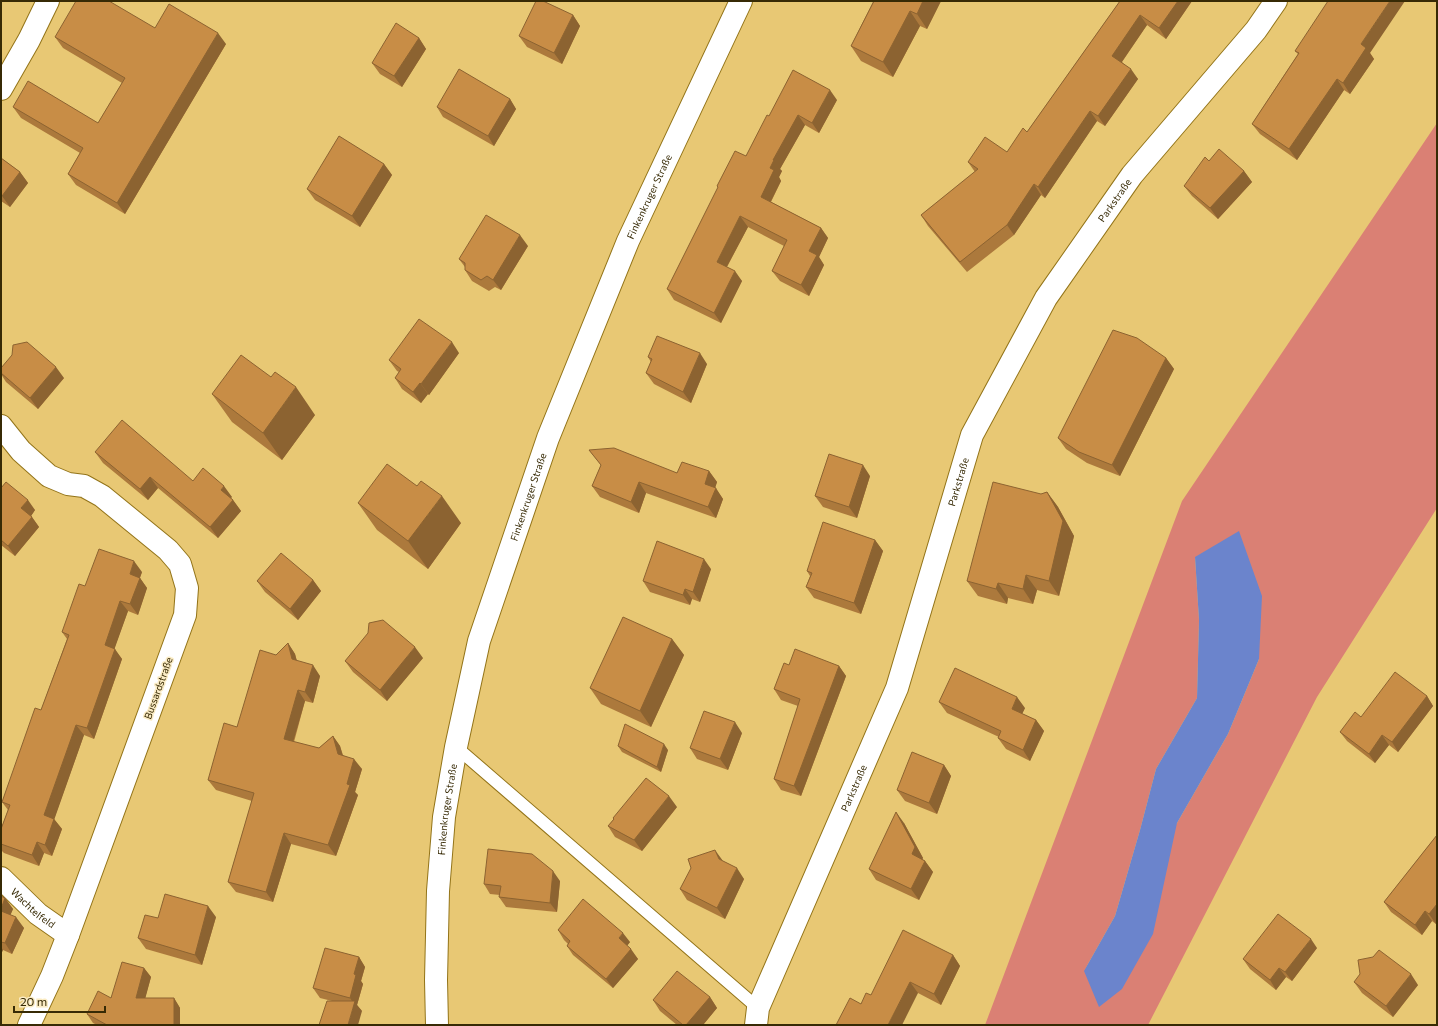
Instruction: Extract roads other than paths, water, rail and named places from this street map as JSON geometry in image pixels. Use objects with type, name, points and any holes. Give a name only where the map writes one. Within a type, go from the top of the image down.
[{"type":"street","points":[[1,89],[29,40],[48,1]]},
{"type":"street","name":"Finkenkruger Straße","points":[[437,1025],[436,980],[438,891],[444,817],[456,747],[479,641],[548,438],[628,241],[741,1]]},
{"type":"street","name":"Parkstraße","points":[[757,1016],[897,688],[972,435],[1046,298],[1132,175],[1256,30],[1276,1]]},
{"type":"street","name":"Bussardstraße","points":[[1,426],[21,451],[50,476],[68,484],[84,486],[102,496],[168,550],[180,564],[187,588],[185,615],[68,935],[52,976],[29,1025]]},
{"type":"street","name":"Wachtelfeld","points":[[1,878],[38,914],[68,935]]},
{"type":"lane","points":[[456,747],[757,1016]]},
{"type":"water","points":[[1239,531],[1262,596],[1259,659],[1228,734],[1177,823],[1153,934],[1122,989],[1099,1007],[1084,971],[1115,916],[1156,769],[1197,698],[1199,620],[1195,557]]}]
